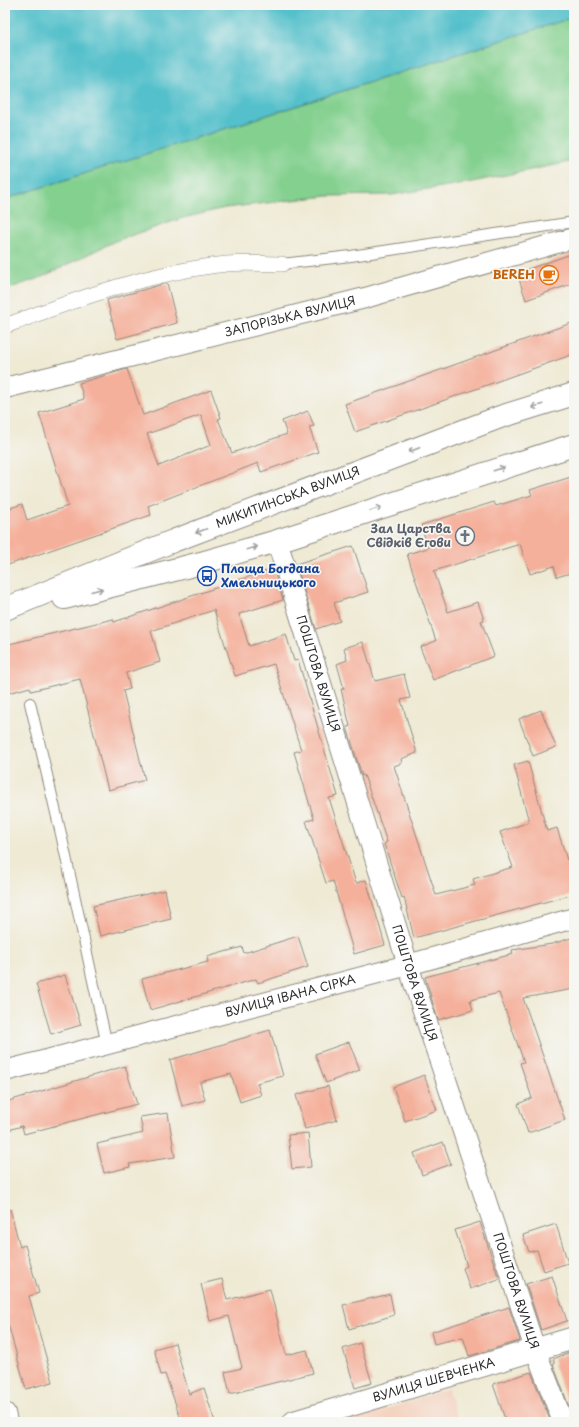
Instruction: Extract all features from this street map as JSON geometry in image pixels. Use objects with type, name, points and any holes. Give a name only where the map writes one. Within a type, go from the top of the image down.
[{"type":"street","name":"ЗАПОРІЗЬКА ВУЛИЦЯ","points":[[5,388],[365,298],[574,238]]},
{"type":"street","points":[[5,326],[86,296],[165,274],[228,264],[282,264]]},
{"type":"street","name":"МИКИТИНСЬКА ВУЛИЦЯ","points":[[5,610],[173,541],[500,417],[574,394]]},
{"type":"street","points":[[5,613],[201,563],[277,541],[574,445]]},
{"type":"street","name":"ПОШТОВА ВУЛИЦЯ","points":[[277,541],[408,965],[536,1349],[563,1422]]},
{"type":"street","name":"ВУЛИЦЯ ІВАНА СІРКА","points":[[5,1071],[408,965],[574,918]]},
{"type":"street","name":"ВУЛИЦЯ ШЕВЧЕНКА","points":[[294,1422],[574,1338]]},
{"type":"street","points":[[5,1413],[7,1422]]},
{"type":"lane","points":[[282,264],[351,256],[574,222]]},
{"type":"lane","points":[[30,703],[61,834],[107,1045]]},
{"type":"shaded area","points":[[448,1389],[458,1422],[346,1422]]},
{"type":"green space","points":[[574,17],[574,161],[472,182],[391,195],[327,196],[225,208],[183,218],[115,241],[42,277],[5,290],[5,199]]},
{"type":"water","points":[[5,5],[574,5],[574,17],[5,199]]},
{"type":"building","points":[[574,253],[574,283],[526,300],[517,273]]},
{"type":"building","points":[[167,283],[177,323],[117,339],[107,300]]},
{"type":"building","points":[[574,322],[574,354],[355,432],[345,404]]},
{"type":"building","points":[[127,369],[143,415],[211,390],[221,418],[218,419],[232,453],[287,434],[282,421],[308,411],[314,426],[309,427],[318,452],[261,472],[258,463],[148,506],[151,515],[5,566],[5,510],[22,504],[27,520],[68,506],[39,413],[84,399],[79,383]],"holes":[[[201,415],[211,445],[159,466],[147,434]]]},
{"type":"building","points":[[574,476],[574,572],[557,577],[554,566],[530,574],[520,544],[434,571],[448,612],[478,602],[484,620],[481,621],[494,656],[433,680],[420,647],[436,641],[407,554],[428,548],[421,525],[494,502],[496,506],[532,495],[530,490]]},
{"type":"building","points":[[353,546],[368,592],[334,603],[340,621],[316,629],[296,564]]},
{"type":"building","points":[[269,570],[270,573],[274,571],[283,600],[239,614],[249,646],[286,634],[294,661],[298,660],[338,796],[329,798],[356,883],[366,880],[385,945],[354,954],[333,881],[326,883],[306,821],[314,819],[294,752],[301,750],[274,664],[235,676],[214,610],[151,631],[160,662],[126,673],[130,689],[123,691],[145,780],[108,790],[80,679],[31,691],[30,687],[5,694],[5,645],[113,619],[114,622]]},
{"type":"building","points":[[363,642],[375,681],[404,674],[410,698],[401,700],[417,753],[401,759],[402,763],[394,766],[436,895],[475,885],[473,879],[513,867],[500,832],[529,822],[514,765],[528,761],[547,831],[557,828],[567,860],[574,858],[574,894],[414,938],[404,897],[402,898],[384,844],[387,842],[364,775],[362,776],[347,727],[350,726],[341,689],[344,689],[337,664],[347,660],[344,648]]},
{"type":"building","points":[[541,710],[556,747],[533,756],[519,719]]},
{"type":"building","points":[[165,890],[171,919],[100,936],[93,906]]},
{"type":"building","points":[[298,936],[308,967],[258,983],[256,979],[150,1010],[142,979],[208,962],[207,957],[242,947],[244,953]]},
{"type":"building","points":[[574,937],[574,989],[523,998],[565,1120],[528,1133],[518,1104],[532,1098],[520,1063],[524,1062],[499,993],[470,1000],[473,1010],[438,1020],[425,977],[513,954],[512,950],[552,944]]},
{"type":"building","points":[[65,975],[81,1025],[51,1034],[36,984]]},
{"type":"building","points":[[270,1030],[283,1076],[257,1083],[261,1095],[240,1102],[231,1074],[200,1082],[205,1100],[182,1106],[170,1060]]},
{"type":"building","points":[[349,1042],[360,1070],[326,1083],[315,1054]]},
{"type":"building","points":[[125,1066],[137,1104],[24,1134],[22,1126],[5,1131],[5,1102]]},
{"type":"building","points":[[424,1075],[437,1110],[405,1121],[393,1087]]},
{"type":"building","points":[[328,1086],[337,1120],[305,1129],[296,1095]]},
{"type":"building","points":[[168,1113],[175,1157],[129,1164],[130,1167],[104,1173],[97,1144],[143,1133],[140,1117]]},
{"type":"building","points":[[308,1133],[311,1167],[292,1169],[288,1135]]},
{"type":"building","points":[[443,1142],[451,1164],[422,1175],[414,1153]]},
{"type":"building","points":[[10,1209],[20,1247],[25,1245],[39,1293],[29,1296],[53,1382],[26,1389],[5,1313],[5,1210]]},
{"type":"building","points":[[480,1222],[499,1279],[470,1289],[463,1268],[467,1266],[455,1230]]},
{"type":"building","points":[[556,1224],[568,1263],[544,1271],[537,1250],[529,1252],[523,1235]]},
{"type":"building","points":[[552,1276],[567,1321],[541,1330],[526,1284]]},
{"type":"building","points":[[222,1279],[227,1300],[270,1289],[286,1355],[307,1350],[313,1373],[230,1394],[225,1372],[242,1368],[229,1316],[210,1321],[201,1284]]},
{"type":"building","points":[[390,1294],[394,1315],[349,1329],[343,1305]]},
{"type":"building","points":[[509,1307],[520,1341],[469,1356],[463,1337],[434,1344],[431,1332]]},
{"type":"building","points":[[175,1343],[189,1394],[204,1388],[215,1422],[182,1422],[165,1374],[161,1375],[154,1349]]},
{"type":"building","points":[[360,1343],[372,1383],[355,1388],[343,1349]]},
{"type":"building","points":[[574,1351],[574,1411],[571,1412],[553,1364],[555,1364],[553,1359]]},
{"type":"building","points":[[531,1372],[550,1420],[543,1422],[506,1422],[493,1384]]},
{"type":"place","name":"BEREH","points":[[549,275]]},
{"type":"place","name":"Зал Царства Свідків Єгови","points":[[465,536]]},
{"type":"place","name":"Площа Богдана Хмельницького","points":[[207,576]]}]
